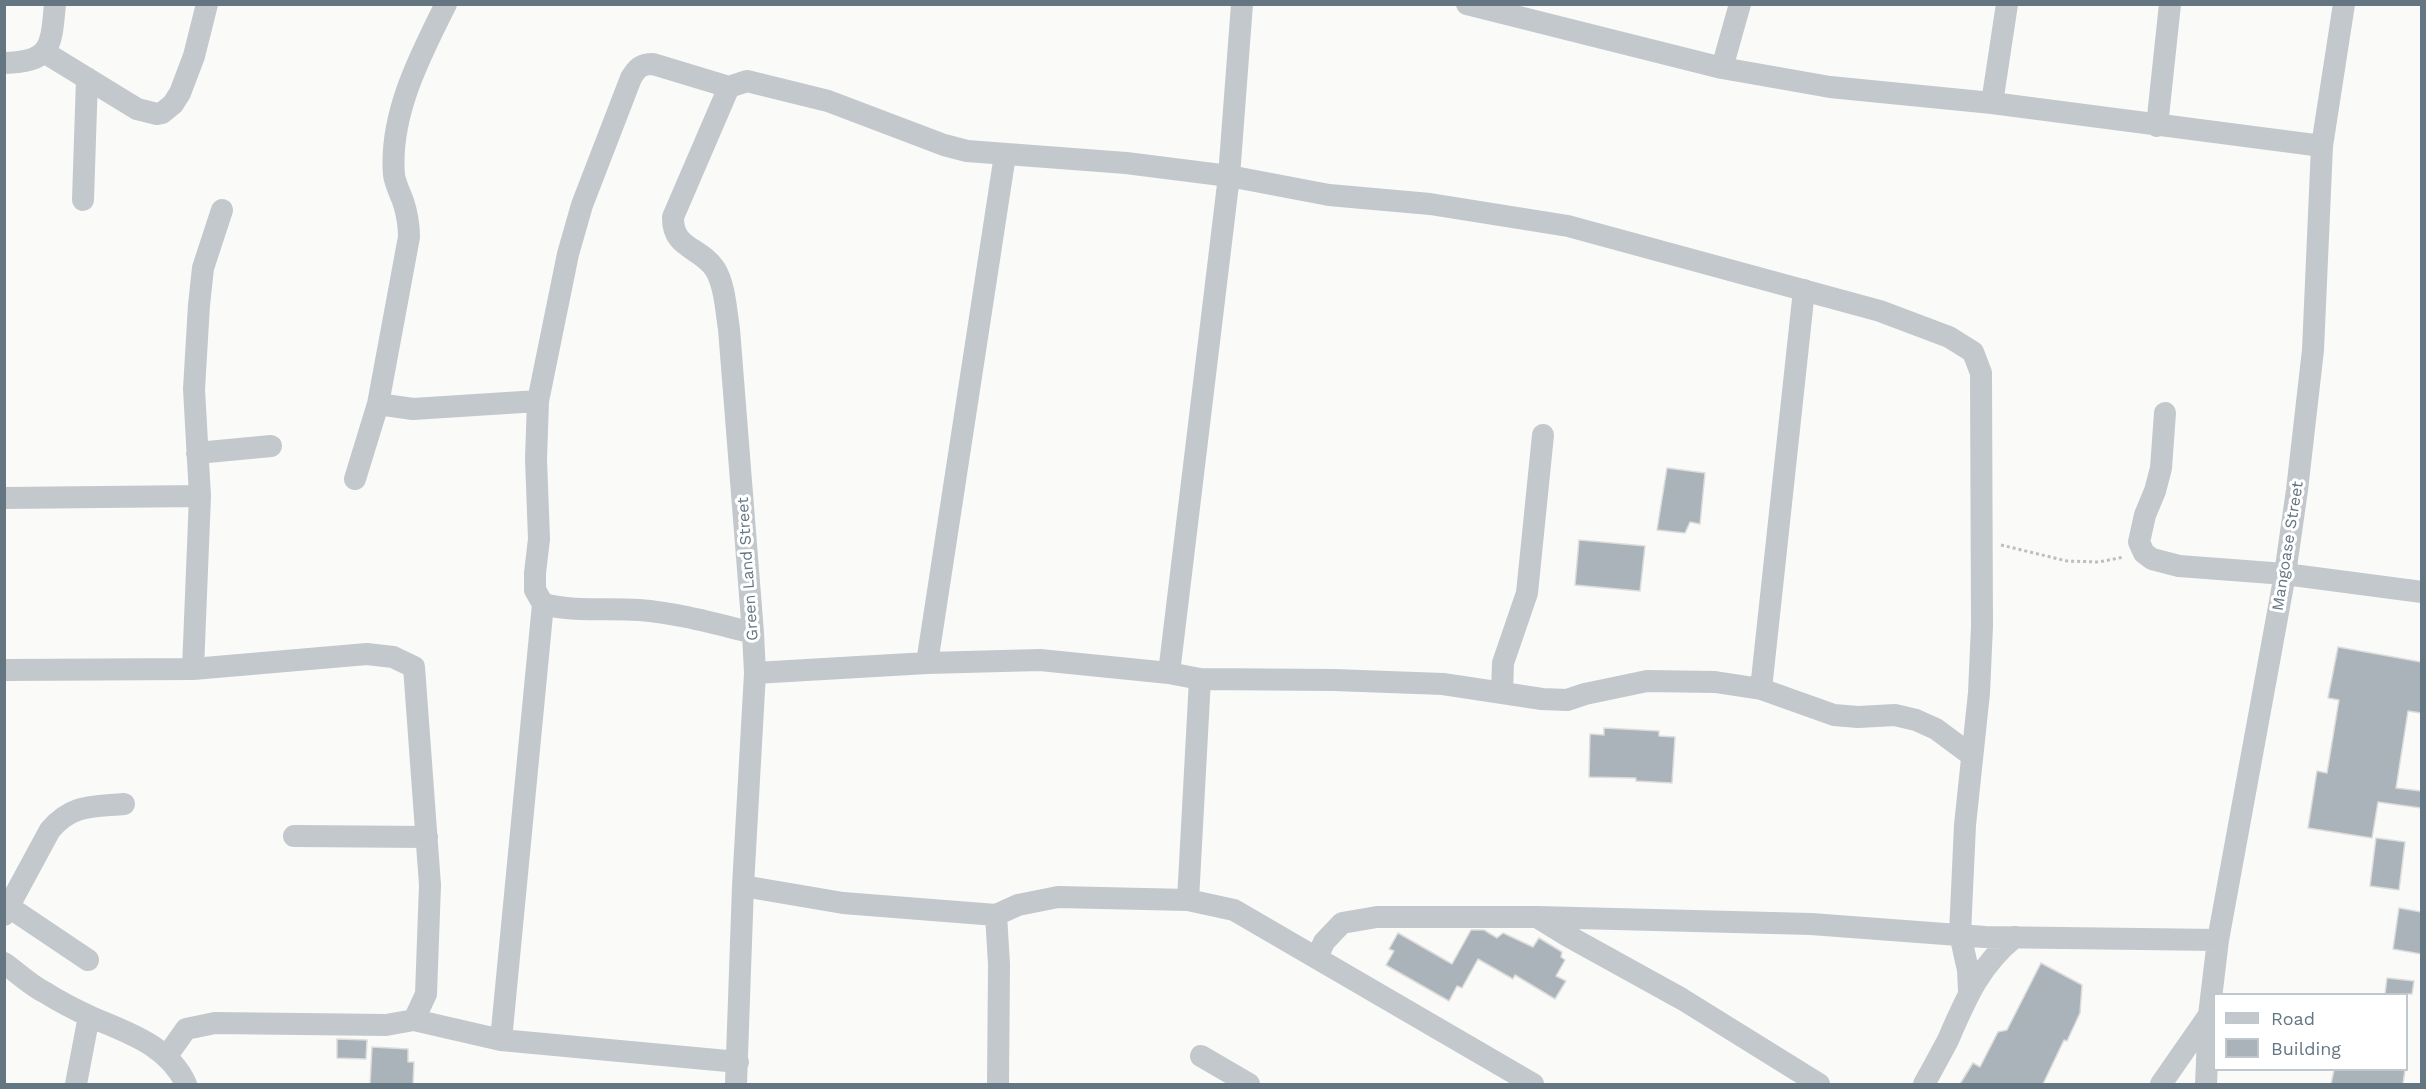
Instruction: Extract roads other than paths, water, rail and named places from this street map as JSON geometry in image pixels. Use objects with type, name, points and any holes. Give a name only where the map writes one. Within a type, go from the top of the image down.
[{"type":"street","points":[[4,63],[35,60],[44,52],[51,39],[55,4]]},
{"type":"street","points":[[44,52],[137,109],[157,114],[167,110],[173,104],[183,84],[194,56],[207,4]]},
{"type":"street","points":[[355,479],[378,404],[409,237],[408,220],[394,177],[398,121],[424,47],[446,4]]},
{"type":"street","points":[[1169,673],[1229,176],[1242,4]]},
{"type":"street","points":[[1467,4],[1499,9],[1722,68],[1830,87],[1992,103],[2157,126],[2246,134],[2322,146]]},
{"type":"street","points":[[1722,68],[1740,4]]},
{"type":"street","points":[[1992,103],[2007,4]]},
{"type":"street","points":[[2157,126],[2170,4]]},
{"type":"street","name":"Mangoase Street","points":[[2206,1084],[2209,1016],[2218,940],[2297,490],[2313,350],[2322,146],[2344,4]]},
{"type":"street","points":[[501,1040],[543,604],[535,590],[539,539],[536,459],[538,401],[568,254],[582,204],[634,73],[638,67],[653,64],[729,87],[747,81],[828,101],[944,145],[967,151],[1126,163],[1229,176],[1329,195],[1430,204],[1568,226],[1881,311],[1949,336],[1973,352],[1981,373],[1982,626],[1960,934],[1968,970],[1969,991]]},
{"type":"street","points":[[83,200],[87,78]]},
{"type":"street","name":"Green Land Street","points":[[729,87],[673,217],[672,229],[677,239],[710,263],[719,279],[729,329],[753,633],[755,673],[736,1084]]},
{"type":"street","points":[[927,663],[1005,154]]},
{"type":"street","points":[[193,669],[200,496],[194,389],[203,268],[222,210]]},
{"type":"street","points":[[1761,689],[1804,290]]},
{"type":"street","points":[[378,404],[412,409],[538,401]]},
{"type":"street","points":[[2165,413],[2160,468],[2139,542],[2144,553],[2152,559],[2180,566],[2284,574],[2421,592]]},
{"type":"street","points":[[1502,692],[1503,663],[1527,593],[1543,435]]},
{"type":"street","points":[[197,453],[271,446]]},
{"type":"street","points":[[4,498],[200,496]]},
{"type":"street","points":[[543,604],[564,609],[640,610],[693,618],[753,633]]},
{"type":"street","points":[[4,670],[193,669],[367,654],[393,657],[414,667],[430,885],[426,994],[414,1020]]},
{"type":"street","points":[[755,673],[927,663],[1040,660],[1169,673],[1200,679],[1334,680],[1432,684],[1542,699],[1567,700],[1647,681],[1715,682],[1761,689],[1834,715],[1858,717],[1895,715],[1916,720],[1936,729],[1971,755]]},
{"type":"street","points":[[1188,900],[1200,679]]},
{"type":"street","points":[[88,960],[7,911],[50,830],[58,820],[69,812],[84,807],[124,804]]},
{"type":"street","points":[[294,836],[427,837]]},
{"type":"street","points":[[744,886],[843,903],[996,915],[1017,905],[1058,897],[1188,900],[1234,910],[1528,1083]]},
{"type":"street","points":[[996,915],[999,964],[998,1084]]},
{"type":"street","points":[[1317,958],[1324,942],[1342,923],[1377,917],[1538,917],[1811,924],[2015,937],[2218,940]]},
{"type":"street","points":[[1538,917],[1682,999],[1820,1084]]},
{"type":"street","points":[[1924,1084],[1947,1041],[1969,991],[1991,959],[2015,937]]},
{"type":"street","points":[[4,963],[43,992],[89,1016],[133,1034],[167,1056],[186,1084]]},
{"type":"street","points":[[75,1084],[89,1016]]},
{"type":"street","points":[[2161,1084],[2209,1016]]},
{"type":"street","points":[[167,1056],[186,1029],[215,1023],[386,1025],[414,1020],[501,1040],[738,1062]]},
{"type":"street","points":[[1201,1056],[1250,1084]]}]
